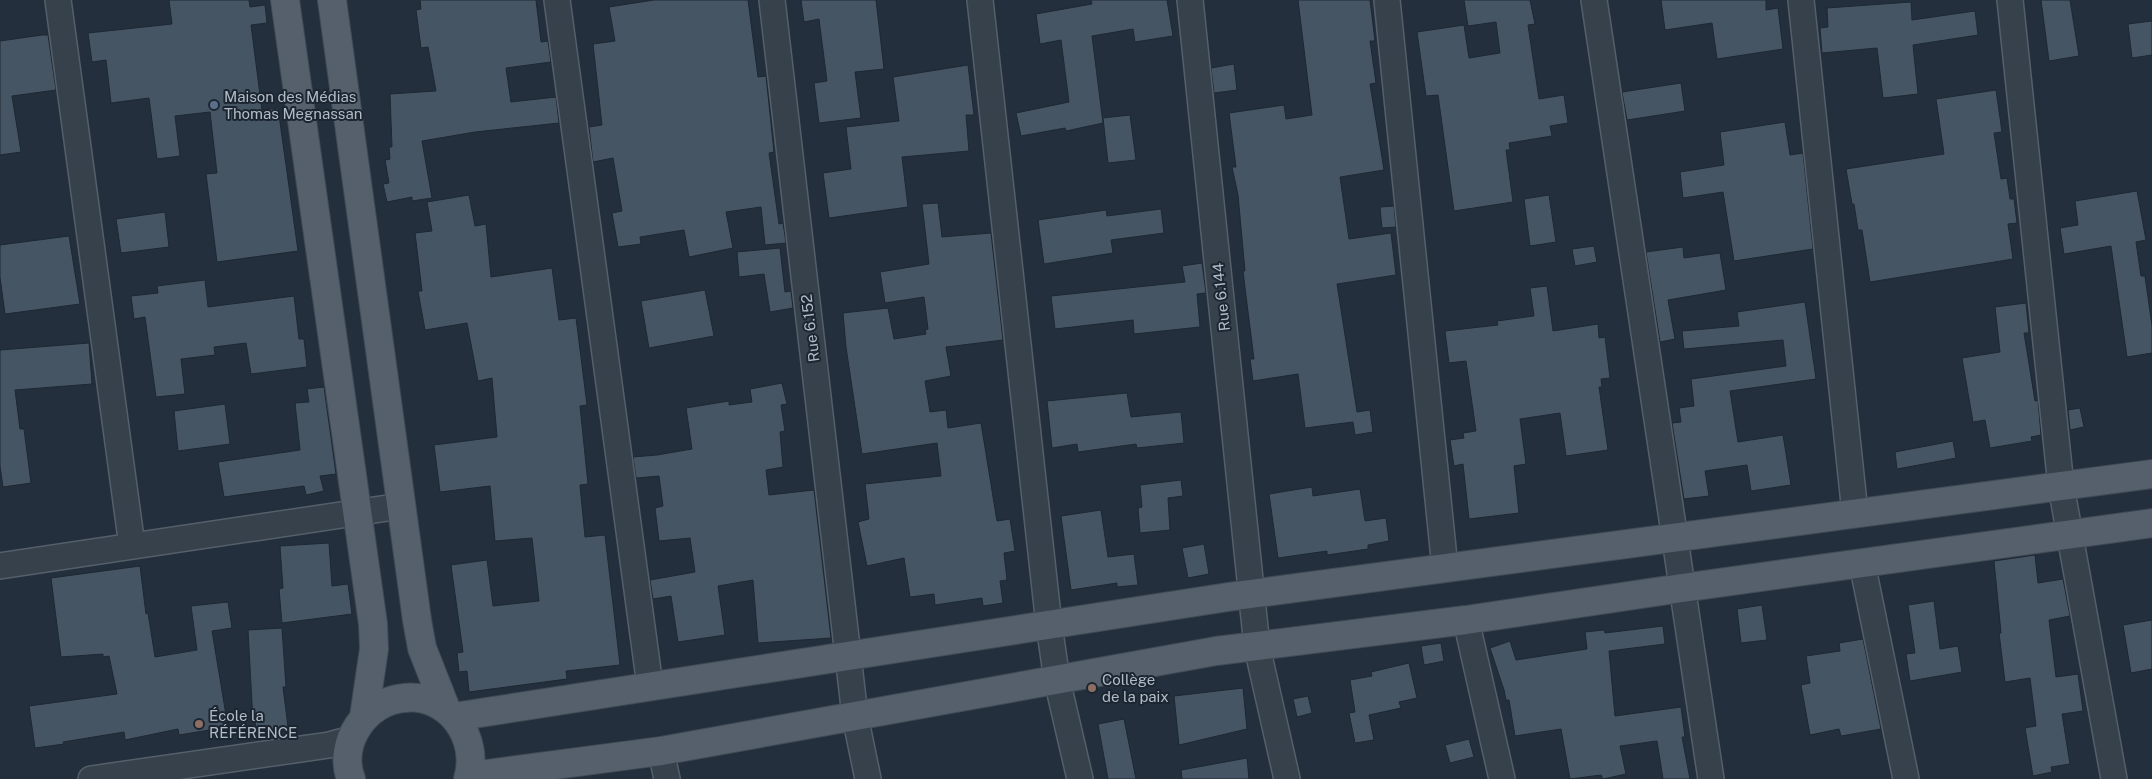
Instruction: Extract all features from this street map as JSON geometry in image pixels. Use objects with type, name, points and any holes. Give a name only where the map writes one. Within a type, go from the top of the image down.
[{"type":"main road","points":[[285,0],[357,512],[373,640],[357,728],[348,756],[351,779]]},
{"type":"main road","points":[[332,0],[422,648],[450,713],[465,732],[471,750],[471,768],[468,779]]},
{"type":"main road","points":[[357,728],[382,704],[404,698],[426,700],[450,713],[650,686],[1252,594],[2152,474]]},
{"type":"main road","points":[[479,779],[487,774],[661,751],[1216,651],[1466,620],[2152,523]]},
{"type":"street","points":[[58,0],[132,546]]},
{"type":"street","points":[[557,0],[650,686]]},
{"type":"street","name":"Rue 6.152","points":[[772,0],[855,716],[868,779]]},
{"type":"street","points":[[980,0],[1049,625],[1057,680],[1080,779]]},
{"type":"street","name":"Rue 6.144","points":[[1190,0],[1257,647],[1288,779]]},
{"type":"street","points":[[1387,0],[1445,568]]},
{"type":"street","points":[[1594,0],[1711,779]]},
{"type":"street","points":[[1801,0],[1855,513]]},
{"type":"street","points":[[2010,0],[2061,486],[2114,779]]},
{"type":"street","points":[[0,566],[402,506]]},
{"type":"street","points":[[1862,563],[1906,779]]},
{"type":"street","points":[[1466,620],[1502,779]]},
{"type":"street","points":[[91,779],[329,746],[357,728]]},
{"type":"street","points":[[661,751],[667,779]]},
{"type":"building","points":[[169,0],[249,0],[250,7],[265,5],[267,23],[251,25],[262,110],[278,108],[298,251],[217,262],[206,174],[217,173],[210,112],[175,116],[180,156],[157,159],[149,98],[111,103],[106,60],[92,62],[88,33],[172,24]]},
{"type":"building","points":[[420,0],[536,0],[541,42],[548,41],[551,62],[506,68],[511,102],[556,97],[559,123],[475,132],[422,141],[432,198],[412,201],[412,197],[387,202],[383,184],[389,183],[385,160],[390,159],[389,147],[392,147],[390,94],[436,91],[428,47],[421,48],[416,10],[421,9]]},
{"type":"building","points":[[654,0],[748,0],[758,77],[766,76],[774,152],[769,153],[779,224],[783,223],[786,243],[765,245],[761,207],[726,212],[733,248],[689,257],[684,230],[640,237],[641,244],[618,247],[612,213],[622,211],[613,158],[593,162],[589,127],[602,125],[593,44],[615,41],[609,7]]},
{"type":"building","points":[[801,0],[876,0],[884,69],[855,72],[861,118],[819,123],[814,83],[827,81],[819,19],[804,22]]},
{"type":"building","points":[[1091,0],[1167,0],[1173,36],[1135,42],[1133,29],[1092,36],[1103,123],[1066,131],[1065,128],[1021,136],[1016,113],[1069,102],[1061,40],[1040,44],[1036,14],[1092,4]]},
{"type":"building","points":[[1298,0],[1370,0],[1375,41],[1370,41],[1376,83],[1370,84],[1384,170],[1340,177],[1349,239],[1391,233],[1396,275],[1337,284],[1357,412],[1370,410],[1373,432],[1355,435],[1353,422],[1305,428],[1298,374],[1253,381],[1250,359],[1254,359],[1243,271],[1245,271],[1238,195],[1232,167],[1236,167],[1229,113],[1284,105],[1286,119],[1312,115]]},
{"type":"building","points":[[1464,0],[1530,0],[1535,24],[1528,25],[1539,99],[1564,95],[1568,123],[1550,126],[1552,136],[1509,143],[1510,150],[1506,150],[1513,202],[1454,211],[1438,95],[1426,96],[1417,32],[1464,25],[1469,58],[1500,53],[1496,22],[1468,26]]},
{"type":"building","points":[[1661,0],[1766,0],[1766,10],[1778,8],[1783,49],[1717,59],[1712,23],[1665,30]]},
{"type":"building","points":[[2041,0],[2070,0],[2079,56],[2049,61]]},
{"type":"building","points":[[1911,2],[1912,20],[1975,11],[1978,35],[1913,45],[1918,94],[1883,98],[1877,48],[1822,53],[1820,28],[1828,27],[1827,8]]},
{"type":"building","points":[[2152,21],[2152,55],[2132,58],[2128,24]]},
{"type":"building","points":[[48,35],[56,90],[12,96],[21,152],[0,155],[0,41]]},
{"type":"building","points":[[1234,64],[1237,90],[1214,93],[1211,68]]},
{"type":"building","points":[[968,65],[974,115],[966,115],[969,151],[902,157],[908,207],[829,218],[823,173],[851,169],[846,127],[899,121],[893,77]]},
{"type":"building","points":[[1681,83],[1685,111],[1627,120],[1622,92]]},
{"type":"building","points":[[1996,90],[2002,132],[1994,133],[2001,179],[2007,178],[2010,199],[2014,199],[2017,223],[2008,224],[2013,259],[1870,282],[1862,230],[1858,230],[1846,169],[1944,154],[1936,99]]},
{"type":"building","points":[[1130,115],[1136,160],[1108,163],[1103,118]]},
{"type":"building","points":[[1785,122],[1790,155],[1803,153],[1813,249],[1734,261],[1723,192],[1683,198],[1680,172],[1724,165],[1720,132]]},
{"type":"building","points":[[2137,191],[2146,240],[2136,242],[2141,276],[2145,276],[2152,326],[2152,353],[2127,357],[2111,246],[2064,254],[2060,228],[2078,225],[2075,201]]},
{"type":"building","points":[[469,195],[475,226],[486,224],[491,277],[552,268],[559,320],[576,318],[587,405],[580,406],[588,484],[580,485],[585,537],[605,535],[620,665],[566,671],[567,679],[469,692],[467,671],[459,672],[457,653],[463,652],[451,565],[487,560],[493,606],[539,601],[532,538],[495,541],[490,486],[440,492],[434,445],[497,437],[492,378],[478,381],[467,323],[425,330],[418,291],[422,291],[415,233],[432,231],[427,202]]},
{"type":"building","points":[[1549,195],[1556,242],[1530,246],[1524,199]]},
{"type":"building","points":[[938,203],[942,237],[991,233],[1003,340],[946,347],[951,376],[925,381],[930,412],[946,410],[948,428],[981,423],[997,521],[1010,519],[1015,551],[1004,553],[1007,580],[1000,581],[1003,603],[983,606],[982,598],[935,605],[934,594],[910,597],[904,558],[867,566],[858,522],[869,519],[865,484],[941,476],[937,443],[862,454],[846,347],[843,313],[888,308],[894,339],[926,334],[925,330],[928,329],[924,297],[885,303],[880,272],[929,264],[922,204]]},
{"type":"building","points":[[1394,206],[1396,227],[1382,228],[1380,207]]},
{"type":"building","points":[[1161,209],[1164,233],[1111,240],[1113,253],[1044,264],[1038,220],[1106,210],[1107,216]]},
{"type":"building","points":[[165,212],[169,247],[121,253],[116,219]]},
{"type":"building","points":[[69,236],[80,304],[5,314],[0,277],[0,245]]},
{"type":"building","points":[[1594,246],[1597,262],[1575,266],[1572,249]]},
{"type":"building","points":[[1683,247],[1684,258],[1720,253],[1726,290],[1668,300],[1675,339],[1660,342],[1646,252]]},
{"type":"building","points":[[780,248],[785,292],[791,291],[793,308],[770,312],[764,274],[739,277],[737,252]]},
{"type":"building","points":[[1202,263],[1206,293],[1197,294],[1200,327],[1134,334],[1133,320],[1055,329],[1051,296],[1185,282],[1182,266]]},
{"type":"building","points":[[205,280],[208,307],[294,296],[299,339],[304,339],[307,367],[251,374],[246,343],[214,347],[215,355],[181,359],[185,394],[156,397],[145,317],[134,319],[131,296],[158,293],[157,286]]},
{"type":"building","points":[[1547,286],[1553,331],[1598,324],[1599,338],[1605,337],[1610,378],[1601,379],[1602,387],[1599,387],[1608,450],[1566,456],[1560,413],[1520,419],[1526,464],[1514,466],[1519,513],[1469,519],[1463,464],[1454,466],[1450,440],[1464,438],[1463,433],[1476,431],[1466,361],[1449,363],[1445,331],[1498,325],[1497,321],[1534,316],[1530,288]]},
{"type":"building","points":[[705,290],[714,336],[649,348],[641,301]]},
{"type":"building","points":[[1805,302],[1816,379],[1730,391],[1738,442],[1783,435],[1791,485],[1751,491],[1747,465],[1705,471],[1709,496],[1684,499],[1672,423],[1681,422],[1679,408],[1694,406],[1691,379],[1786,366],[1783,340],[1684,349],[1682,331],[1739,326],[1737,312]]},
{"type":"building","points":[[2026,303],[2029,333],[2024,333],[2035,401],[2038,400],[2041,435],[2031,437],[2032,441],[1990,448],[1985,420],[1973,422],[1962,358],[2000,352],[1995,307]]},
{"type":"building","points":[[89,343],[92,384],[15,390],[20,429],[24,429],[31,483],[3,487],[0,466],[0,350]]},
{"type":"building","points":[[782,383],[787,404],[781,405],[785,431],[780,432],[783,467],[766,470],[769,495],[814,490],[831,638],[758,643],[753,580],[718,586],[725,635],[678,642],[671,596],[653,599],[650,580],[695,572],[690,538],[659,541],[655,508],[663,506],[659,476],[636,478],[633,457],[692,449],[686,408],[729,401],[729,405],[752,402],[750,389]]},
{"type":"building","points":[[324,387],[336,474],[320,476],[324,491],[306,495],[304,486],[224,497],[218,462],[300,450],[295,403],[309,402],[307,389]]},
{"type":"building","points":[[1127,393],[1131,417],[1181,412],[1184,443],[1137,448],[1136,444],[1078,452],[1077,444],[1052,448],[1047,401]]},
{"type":"building","points":[[225,404],[230,444],[178,451],[174,411]]},
{"type":"building","points":[[2080,408],[2084,427],[2070,430],[2068,410]]},
{"type":"building","points":[[1953,441],[1956,458],[1897,469],[1895,452]]},
{"type":"building","points":[[1181,480],[1183,496],[1168,498],[1170,530],[1140,533],[1138,508],[1142,507],[1140,485]]},
{"type":"building","points":[[1312,487],[1313,496],[1360,489],[1365,521],[1386,518],[1389,541],[1368,545],[1368,549],[1327,555],[1327,551],[1278,558],[1269,494]]},
{"type":"building","points":[[1101,510],[1108,557],[1134,554],[1138,585],[1117,587],[1117,583],[1071,590],[1061,516]]},
{"type":"building","points":[[329,543],[332,586],[348,584],[352,614],[282,623],[279,589],[283,588],[280,546]]},
{"type":"building","points":[[1204,544],[1209,574],[1188,578],[1182,548]]},
{"type":"building","points":[[2035,555],[2038,583],[2063,579],[2070,616],[2049,620],[2056,677],[2078,674],[2083,711],[2062,714],[2070,764],[2051,767],[2052,772],[2033,776],[2025,728],[2036,726],[2030,678],[2005,682],[1999,633],[2001,633],[1994,561]]},
{"type":"building","points":[[140,566],[146,614],[148,613],[155,657],[197,650],[191,606],[228,602],[232,628],[212,631],[228,727],[179,735],[178,729],[125,740],[124,732],[35,748],[29,706],[117,694],[109,656],[103,657],[103,654],[61,657],[51,578]]},
{"type":"building","points":[[1934,601],[1940,649],[1958,646],[1962,672],[1910,681],[1906,654],[1915,653],[1908,605]]},
{"type":"building","points":[[1762,605],[1767,640],[1741,643],[1737,609]]},
{"type":"building","points":[[2152,620],[2152,669],[2131,673],[2123,625]]},
{"type":"building","points":[[1663,626],[1665,644],[1609,651],[1615,716],[1681,707],[1685,737],[1682,737],[1690,779],[1663,779],[1657,741],[1620,746],[1626,774],[1603,779],[1601,775],[1570,779],[1561,729],[1515,736],[1509,700],[1506,700],[1490,648],[1510,641],[1516,660],[1587,649],[1585,632],[1604,630],[1605,633]]},
{"type":"building","points":[[282,628],[286,687],[283,687],[288,727],[257,732],[255,722],[253,722],[248,630]]},
{"type":"building","points":[[1863,639],[1881,729],[1841,736],[1839,729],[1810,735],[1801,685],[1810,683],[1806,656],[1840,651],[1839,643]]},
{"type":"building","points":[[1441,643],[1444,661],[1424,665],[1421,646]]},
{"type":"building","points":[[1409,663],[1417,698],[1399,702],[1401,708],[1369,715],[1374,740],[1355,743],[1349,713],[1355,712],[1350,680],[1372,676],[1371,672]]},
{"type":"building","points":[[1243,688],[1247,729],[1179,745],[1174,696]]},
{"type":"building","points":[[1308,696],[1312,713],[1297,717],[1293,699]]},
{"type":"building","points":[[1124,719],[1136,779],[1108,779],[1098,724]]},
{"type":"building","points":[[1469,739],[1474,757],[1450,763],[1445,745]]},
{"type":"building","points":[[1247,758],[1249,779],[1182,779],[1181,770]]},
{"type":"place","name":"Maison des Médias Thomas Megnassan","points":[[214,105]]},
{"type":"place","name":"Collège de la paix","points":[[1092,688]]},
{"type":"place","name":"École la RÉFÉRENCE","points":[[199,724]]}]
